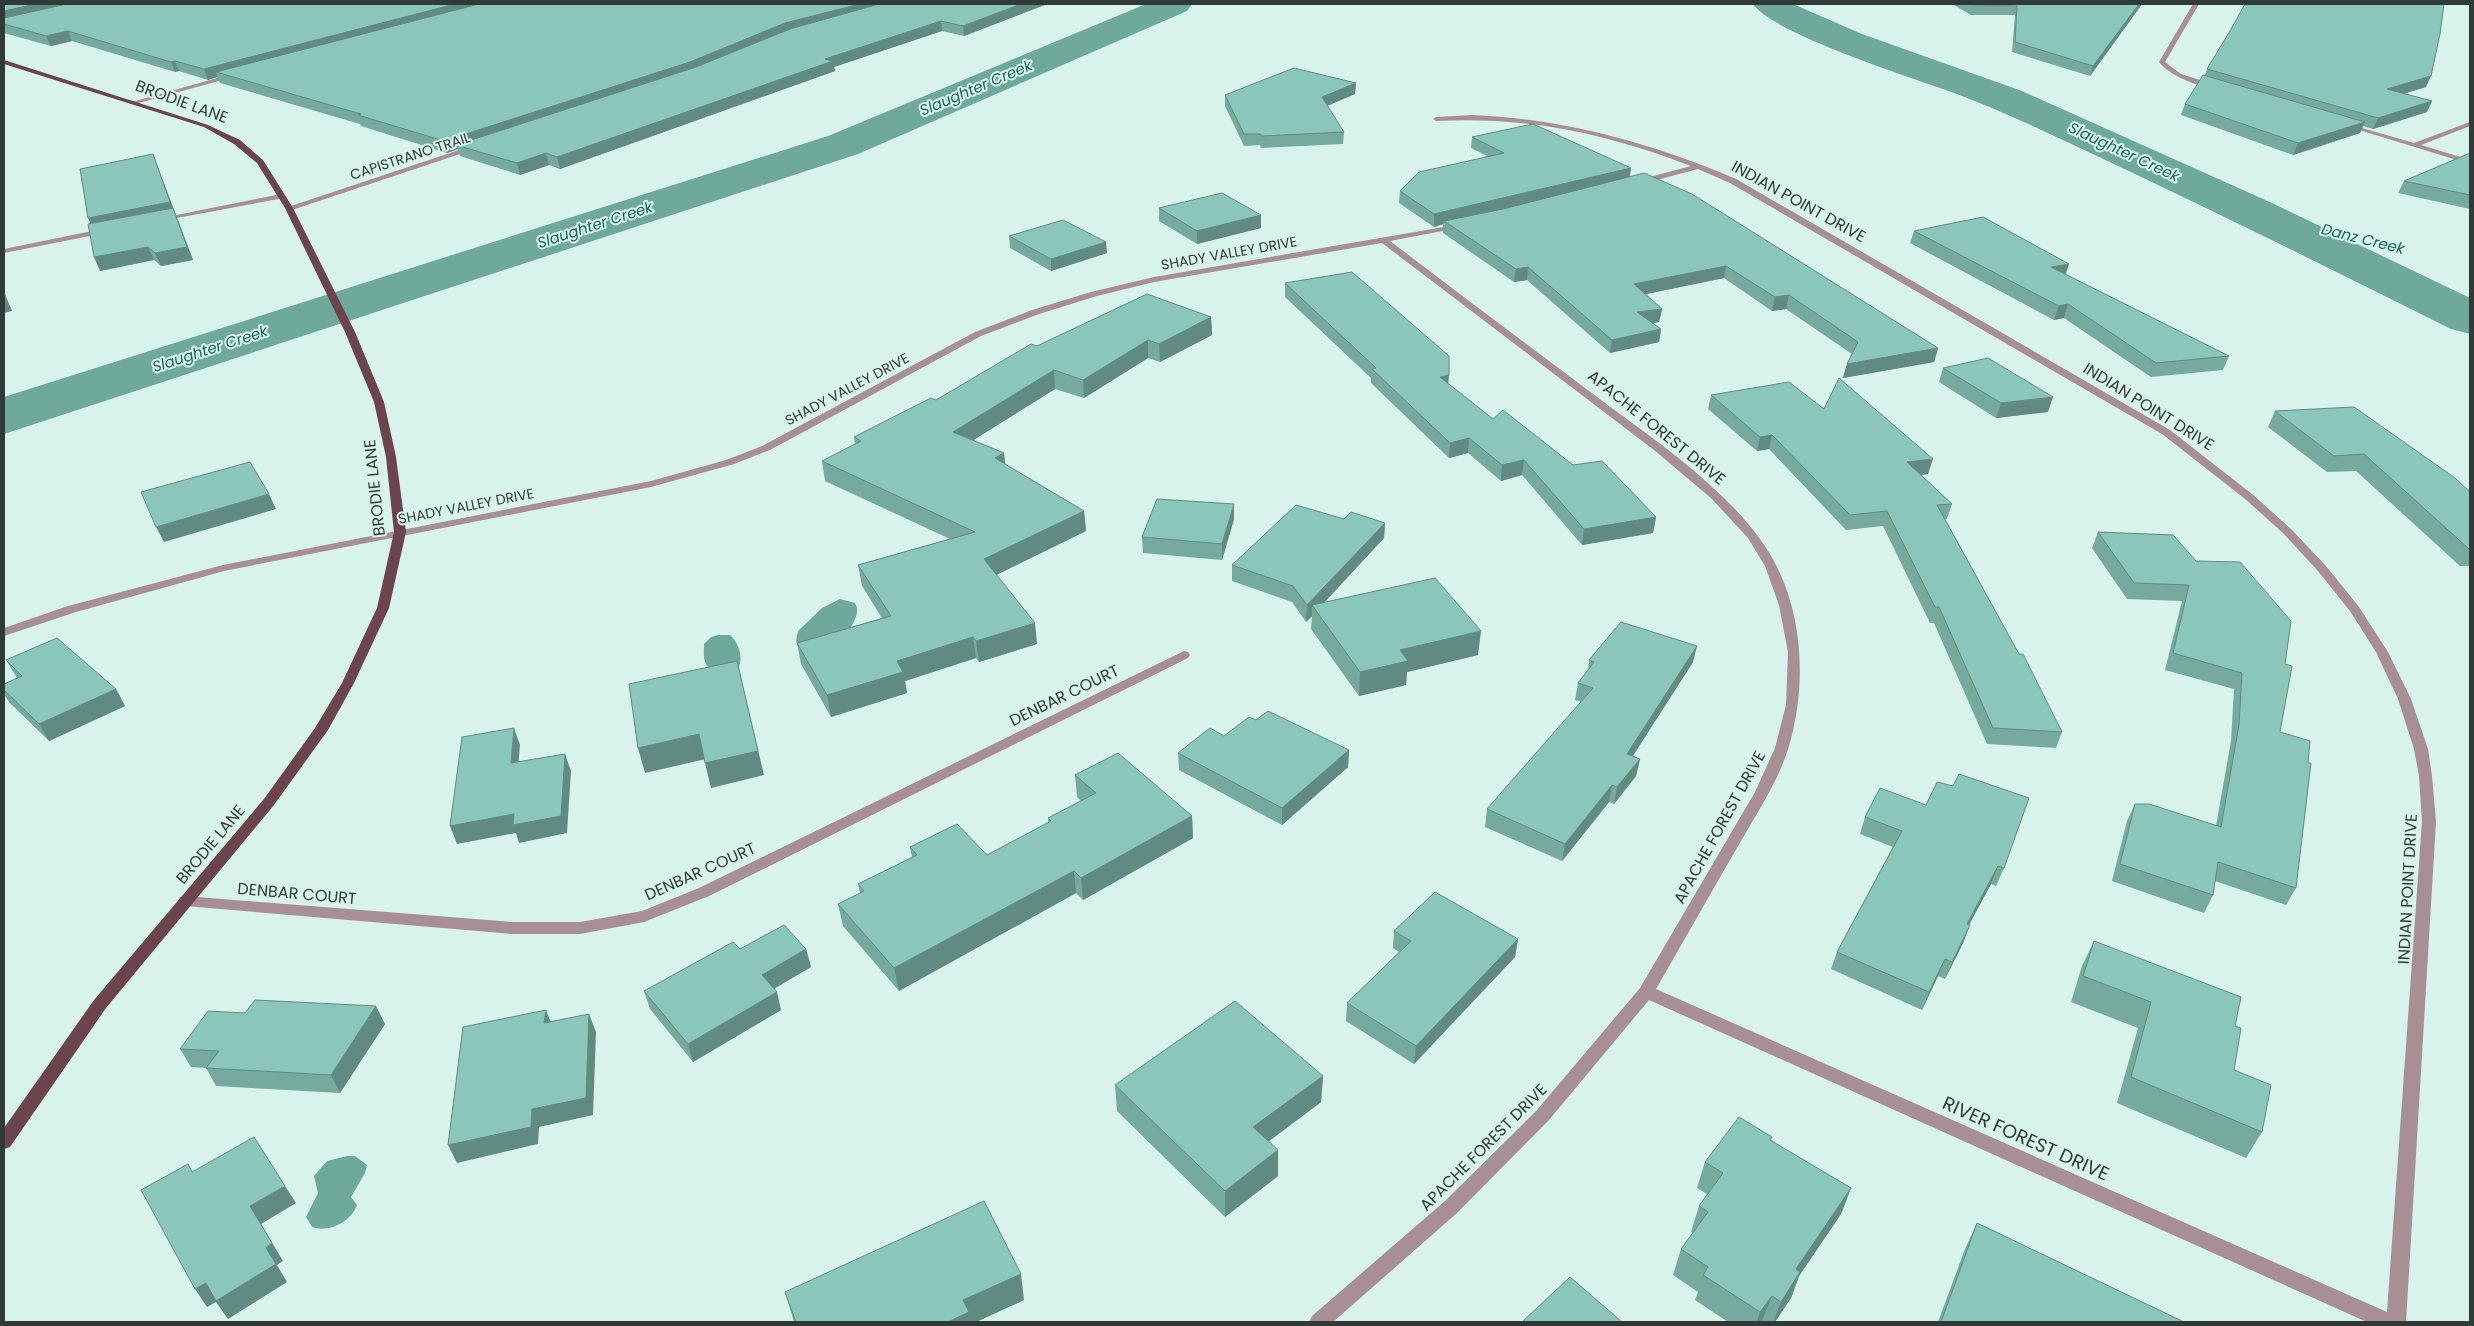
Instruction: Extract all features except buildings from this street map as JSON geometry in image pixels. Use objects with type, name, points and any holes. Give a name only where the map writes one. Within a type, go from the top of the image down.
[{"type":"main road","name":"BRODIE LANE","points":[[4,62],[206,126],[237,142],[260,162],[289,208],[350,332],[379,402],[391,457],[400,532],[383,608],[348,683],[321,730],[269,802],[100,1004],[4,1142]]},
{"type":"street","points":[[2196,4],[2162,62],[2165,67],[2177,74],[2221,88]]},
{"type":"street","points":[[135,102],[247,72]]},
{"type":"street","name":"INDIAN POINT DRIVE","points":[[1436,119],[1475,117],[1550,125],[1626,141],[1700,166],[1734,181],[2166,432],[2220,471],[2300,543],[2337,584],[2372,636],[2402,692],[2421,751],[2429,821],[2396,1322]]},
{"type":"street","points":[[2334,122],[2470,162]]},
{"type":"street","points":[[2415,146],[2470,124]]},
{"type":"street","name":"CAPISTRANO TRAIL","points":[[289,208],[480,146]]},
{"type":"street","points":[[1629,185],[1700,166]]},
{"type":"street","points":[[148,222],[281,196]]},
{"type":"street","name":"SHADY VALLEY DRIVE","points":[[4,632],[72,609],[223,568],[651,484],[730,462],[802,430],[978,334],[1005,322],[1089,294],[1143,282],[1464,224]]},
{"type":"street","points":[[4,250],[119,228]]},
{"type":"street","name":"APACHE FOREST DRIVE","points":[[1319,1322],[1451,1207],[1543,1115],[1646,992],[1762,792],[1782,748],[1792,705],[1794,652],[1786,605],[1772,566],[1752,536],[1715,496],[1658,448],[1383,240]]},
{"type":"street","name":"DENBAR COURT","points":[[185,901],[512,928],[580,928],[644,916],[704,892],[1184,655]]},
{"type":"street","name":"RIVER FOREST DRIVE","points":[[1646,992],[2388,1322]]},
{"type":"shaded area","points":[[840,599],[855,603],[857,607],[856,618],[848,632],[801,652],[796,641],[798,631],[822,608]]},
{"type":"shaded area","points":[[730,635],[736,643],[740,652],[740,662],[737,671],[711,670],[706,664],[704,644],[711,637]]},
{"type":"shaded area","points":[[355,1156],[367,1165],[365,1173],[351,1197],[357,1205],[350,1216],[339,1225],[325,1228],[312,1227],[306,1217],[318,1193],[314,1176],[327,1161]]},
{"type":"waterway","name":"Slaughter Creek","points":[[4,416],[843,145],[1175,4]]},
{"type":"waterway","name":"Slaughter Creek","points":[[1770,4],[1782,12],[1849,42],[2008,99],[2255,213],[2470,318]]},
{"type":"water label","name":"Danz Creek","points":[[2363,239]]}]
